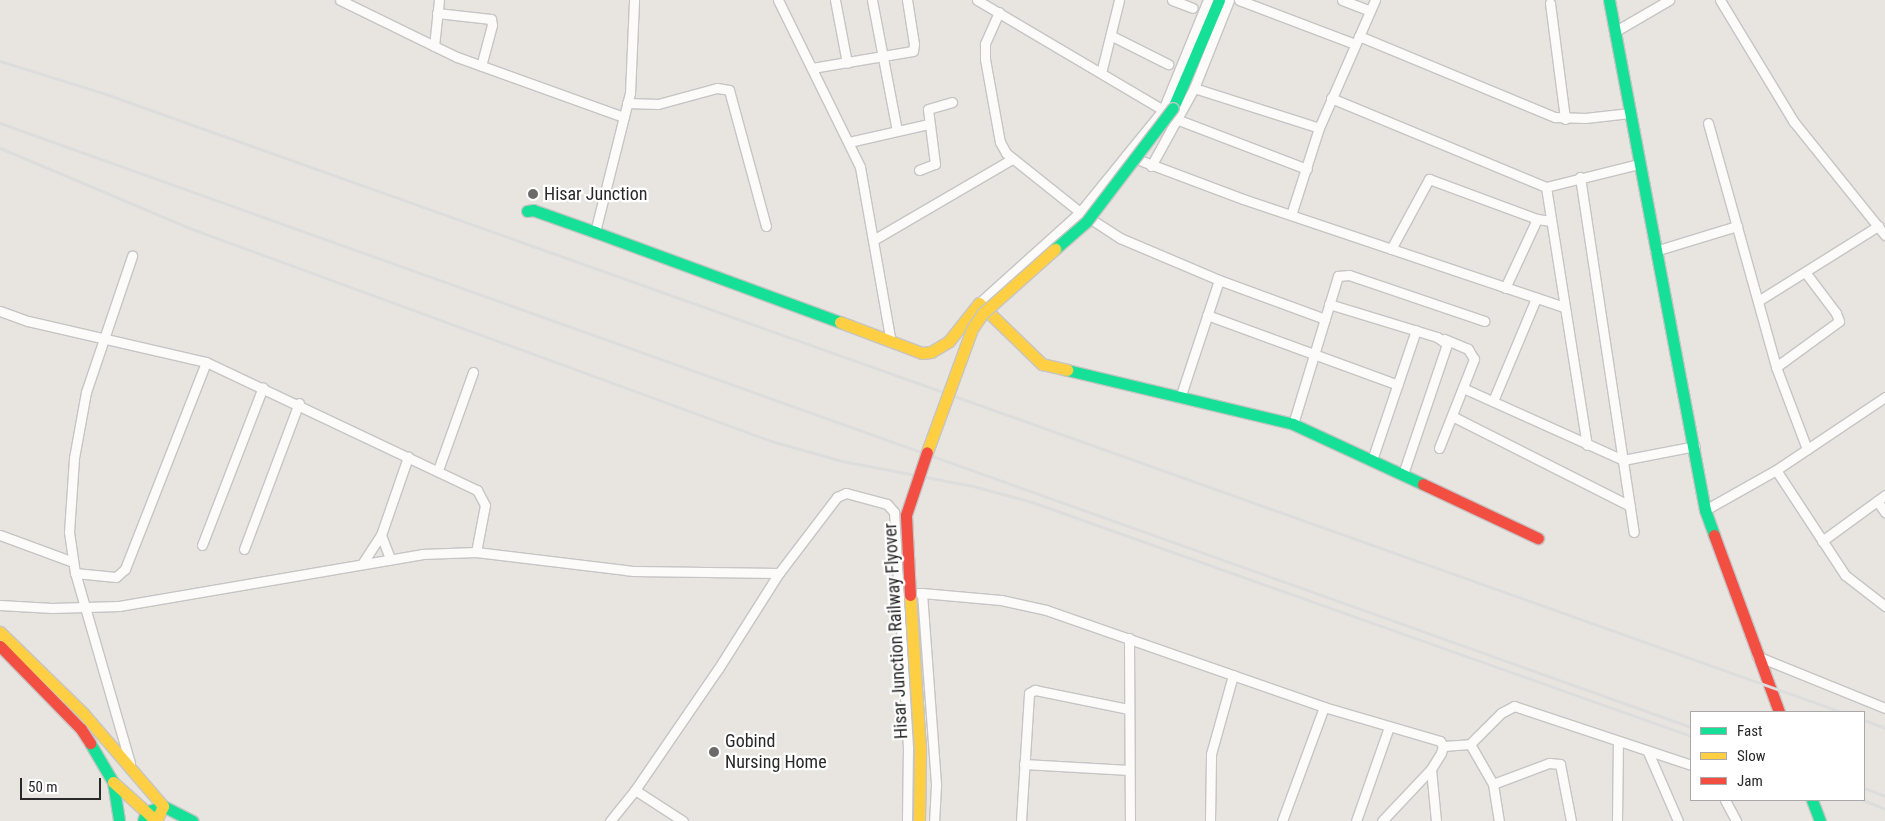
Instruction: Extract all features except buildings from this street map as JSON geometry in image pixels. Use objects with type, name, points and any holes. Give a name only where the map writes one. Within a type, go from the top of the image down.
[{"type":"street","points":[[340,0],[434,46],[482,66],[624,117]]},
{"type":"street","points":[[434,46],[439,0]]},
{"type":"street","points":[[595,232],[624,117],[633,68],[634,0]]},
{"type":"street","points":[[778,0],[849,142],[862,175],[875,239],[891,342]]},
{"type":"street","points":[[835,0],[847,63]]},
{"type":"street","points":[[872,0],[896,131]]},
{"type":"street","points":[[812,68],[909,53],[914,48],[907,0]]},
{"type":"street","points":[[977,0],[1171,112],[1307,169]]},
{"type":"street","points":[[1101,73],[1112,36],[1119,0]]},
{"type":"street","points":[[1172,0],[1193,8]]},
{"type":"street","points":[[1151,166],[1208,0]]},
{"type":"street","name":"Hisar Junction Railway Flyover","points":[[919,821],[919,724],[906,530],[910,500],[972,329],[982,314],[1086,222],[1171,112],[1220,0]]},
{"type":"street","points":[[526,211],[533,210],[595,232],[922,353],[931,352],[949,340],[979,303],[1080,212],[1126,155],[1194,88],[1229,0]]},
{"type":"street","points":[[1239,0],[1357,40],[1546,115],[1565,119],[1630,113]]},
{"type":"street","points":[[1342,0],[1370,11]]},
{"type":"street","points":[[1291,215],[1319,128],[1375,0]]},
{"type":"street","points":[[1609,0],[1655,251],[1695,446],[1705,510],[1756,656],[1780,711]]},
{"type":"street","points":[[1720,0],[1794,122],[1885,235]]},
{"type":"street","points":[[1614,32],[1666,1]]},
{"type":"street","points":[[1550,3],[1565,119]]},
{"type":"street","points":[[999,12],[986,44],[985,59],[1000,142],[1012,159],[1080,212],[1120,238],[1219,280],[1325,319]]},
{"type":"street","points":[[437,13],[491,19],[492,25],[482,66]]},
{"type":"street","points":[[1112,36],[1168,64]]},
{"type":"street","points":[[627,103],[658,104],[717,88],[728,90],[766,226]]},
{"type":"street","points":[[1194,88],[1319,128]]},
{"type":"street","points":[[1331,98],[1546,187],[1580,177],[1640,164]]},
{"type":"street","points":[[919,170],[935,164],[929,124],[930,107],[952,102]]},
{"type":"street","points":[[1708,123],[1776,367],[1807,449]]},
{"type":"street","points":[[849,142],[929,124]]},
{"type":"street","points":[[1126,155],[1151,166],[1291,215],[1564,307]]},
{"type":"street","points":[[875,239],[1012,159]]},
{"type":"street","points":[[1580,177],[1634,532]]},
{"type":"street","points":[[1391,249],[1430,179],[1537,219],[1551,221]]},
{"type":"street","points":[[1546,187],[1587,445]]},
{"type":"street","points":[[1505,288],[1537,219]]},
{"type":"street","points":[[1655,251],[1737,226]]},
{"type":"street","points":[[1758,301],[1878,226]]},
{"type":"street","points":[[132,256],[102,338],[86,392],[74,458],[69,509],[75,573],[132,772]]},
{"type":"street","points":[[1776,367],[1839,321],[1836,312],[1805,272]]},
{"type":"street","points":[[1293,424],[1336,280],[1343,274],[1484,321]]},
{"type":"street","points":[[1180,398],[1219,280]]},
{"type":"street","points":[[1493,401],[1536,298]]},
{"type":"street","points":[[979,303],[1042,364],[1293,424],[1538,538]]},
{"type":"street","points":[[1329,304],[1444,339],[1472,353],[1474,359],[1439,448]]},
{"type":"street","points":[[0,311],[28,321],[206,362],[438,470],[477,490],[483,497],[485,514],[476,552]]},
{"type":"street","points":[[1207,315],[1398,385]]},
{"type":"street","points":[[1372,460],[1416,330]]},
{"type":"street","points":[[1403,474],[1447,350],[1444,339]]},
{"type":"street","points":[[75,573],[116,578],[126,569],[206,362]]},
{"type":"street","points":[[438,470],[474,372]]},
{"type":"street","points":[[202,545],[263,387]]},
{"type":"street","points":[[1463,388],[1623,460],[1695,446]]},
{"type":"street","points":[[1705,510],[1776,470],[1885,398]]},
{"type":"street","points":[[244,549],[299,404]]},
{"type":"street","points":[[1452,416],[1630,506]]},
{"type":"street","points":[[362,564],[381,535],[408,457]]},
{"type":"street","points":[[1776,470],[1822,541],[1855,586],[1885,606]]},
{"type":"street","points":[[610,821],[635,790],[729,652],[779,572],[837,497],[851,493],[887,504],[894,512],[908,748],[907,821]]},
{"type":"street","points":[[1822,541],[1885,495]]},
{"type":"street","points":[[1876,501],[1885,512]]},
{"type":"street","points":[[0,535],[73,562]]},
{"type":"street","points":[[381,535],[390,559]]},
{"type":"street","points":[[0,605],[86,608],[138,603],[422,554],[476,552],[634,571],[779,572]]},
{"type":"street","points":[[900,593],[922,593],[1026,604],[1130,638],[1324,707],[1436,740],[1443,746],[1470,744],[1501,713],[1514,706],[1618,743],[1690,765]]},
{"type":"street","points":[[922,593],[936,785],[934,821]]},
{"type":"street","points":[[0,632],[22,650],[83,713],[163,806],[192,821]]},
{"type":"street","points":[[1130,638],[1128,709],[1130,821]]},
{"type":"street","points":[[0,646],[81,729],[113,782],[144,817],[156,821],[163,806]]},
{"type":"street","points":[[1756,656],[1885,708]]},
{"type":"street","points":[[1210,821],[1211,754],[1233,674]]},
{"type":"street","points":[[1021,821],[1028,697],[1032,691],[1128,709]]},
{"type":"street","points":[[1282,821],[1324,707]]},
{"type":"street","points":[[1356,821],[1389,727]]},
{"type":"street","points":[[1617,821],[1618,743]]},
{"type":"street","points":[[1470,744],[1493,784],[1499,821]]},
{"type":"street","points":[[1382,821],[1393,817],[1431,769],[1443,746]]},
{"type":"street","points":[[1648,752],[1678,821]]},
{"type":"street","points":[[1493,784],[1549,763],[1560,764],[1571,821]]},
{"type":"street","points":[[1024,764],[1129,770]]},
{"type":"street","points":[[1431,769],[1436,821]]},
{"type":"street","points":[[113,782],[118,821]]},
{"type":"street","points":[[635,790],[683,821]]},
{"type":"street","points":[[1726,801],[1736,821]]},
{"type":"street","points":[[1812,801],[1817,820]]},
{"type":"street","points":[[144,817],[163,806]]},
{"type":"railway","points":[[0,61],[103,93],[1838,711]]},
{"type":"railway","points":[[0,123],[1690,727]]},
{"type":"railway","points":[[0,148],[192,229],[771,441],[842,461],[973,486],[1032,502],[1690,736]]},
{"type":"railway","points":[[1865,720],[1885,728]]},
{"type":"railway","points":[[1865,788],[1885,796]]},
{"type":"railway","points":[[1865,801],[1885,809]]},
{"type":"traffic: fast","points":[[1173,108],[1219,0]]},
{"type":"traffic: fast","points":[[1609,0],[1705,510],[1714,535]]},
{"type":"traffic: fast","points":[[1055,249],[1086,222],[1173,108]]},
{"type":"traffic: fast","points":[[527,211],[533,210],[840,322]]},
{"type":"traffic: fast","points":[[1067,370],[1293,424],[1423,484]]},
{"type":"traffic: fast","points":[[90,743],[113,782],[119,821]]},
{"type":"traffic: fast","points":[[1812,801],[1820,821]]},
{"type":"traffic: fast","points":[[143,821],[146,812],[163,806],[192,821]]},
{"type":"traffic: slow","points":[[927,452],[972,329],[982,314],[1055,249]]},
{"type":"traffic: slow","points":[[840,322],[922,353],[931,352],[949,341],[979,303],[1042,364],[1067,370]]},
{"type":"traffic: slow","points":[[910,595],[920,750],[919,821]]},
{"type":"traffic: slow","points":[[0,632],[83,713],[163,806],[156,821]]},
{"type":"traffic: slow","points":[[113,782],[153,818]]},
{"type":"traffic: jam","points":[[910,595],[906,515],[927,452]]},
{"type":"traffic: jam","points":[[1423,484],[1538,538]]},
{"type":"traffic: jam","points":[[1714,535],[1779,711]]},
{"type":"traffic: jam","points":[[0,646],[81,729],[90,743]]},
{"type":"place","name":"Hisar Junction","points":[[533,194]]},
{"type":"place","name":"Gobind Nursing Home","points":[[714,752]]}]
